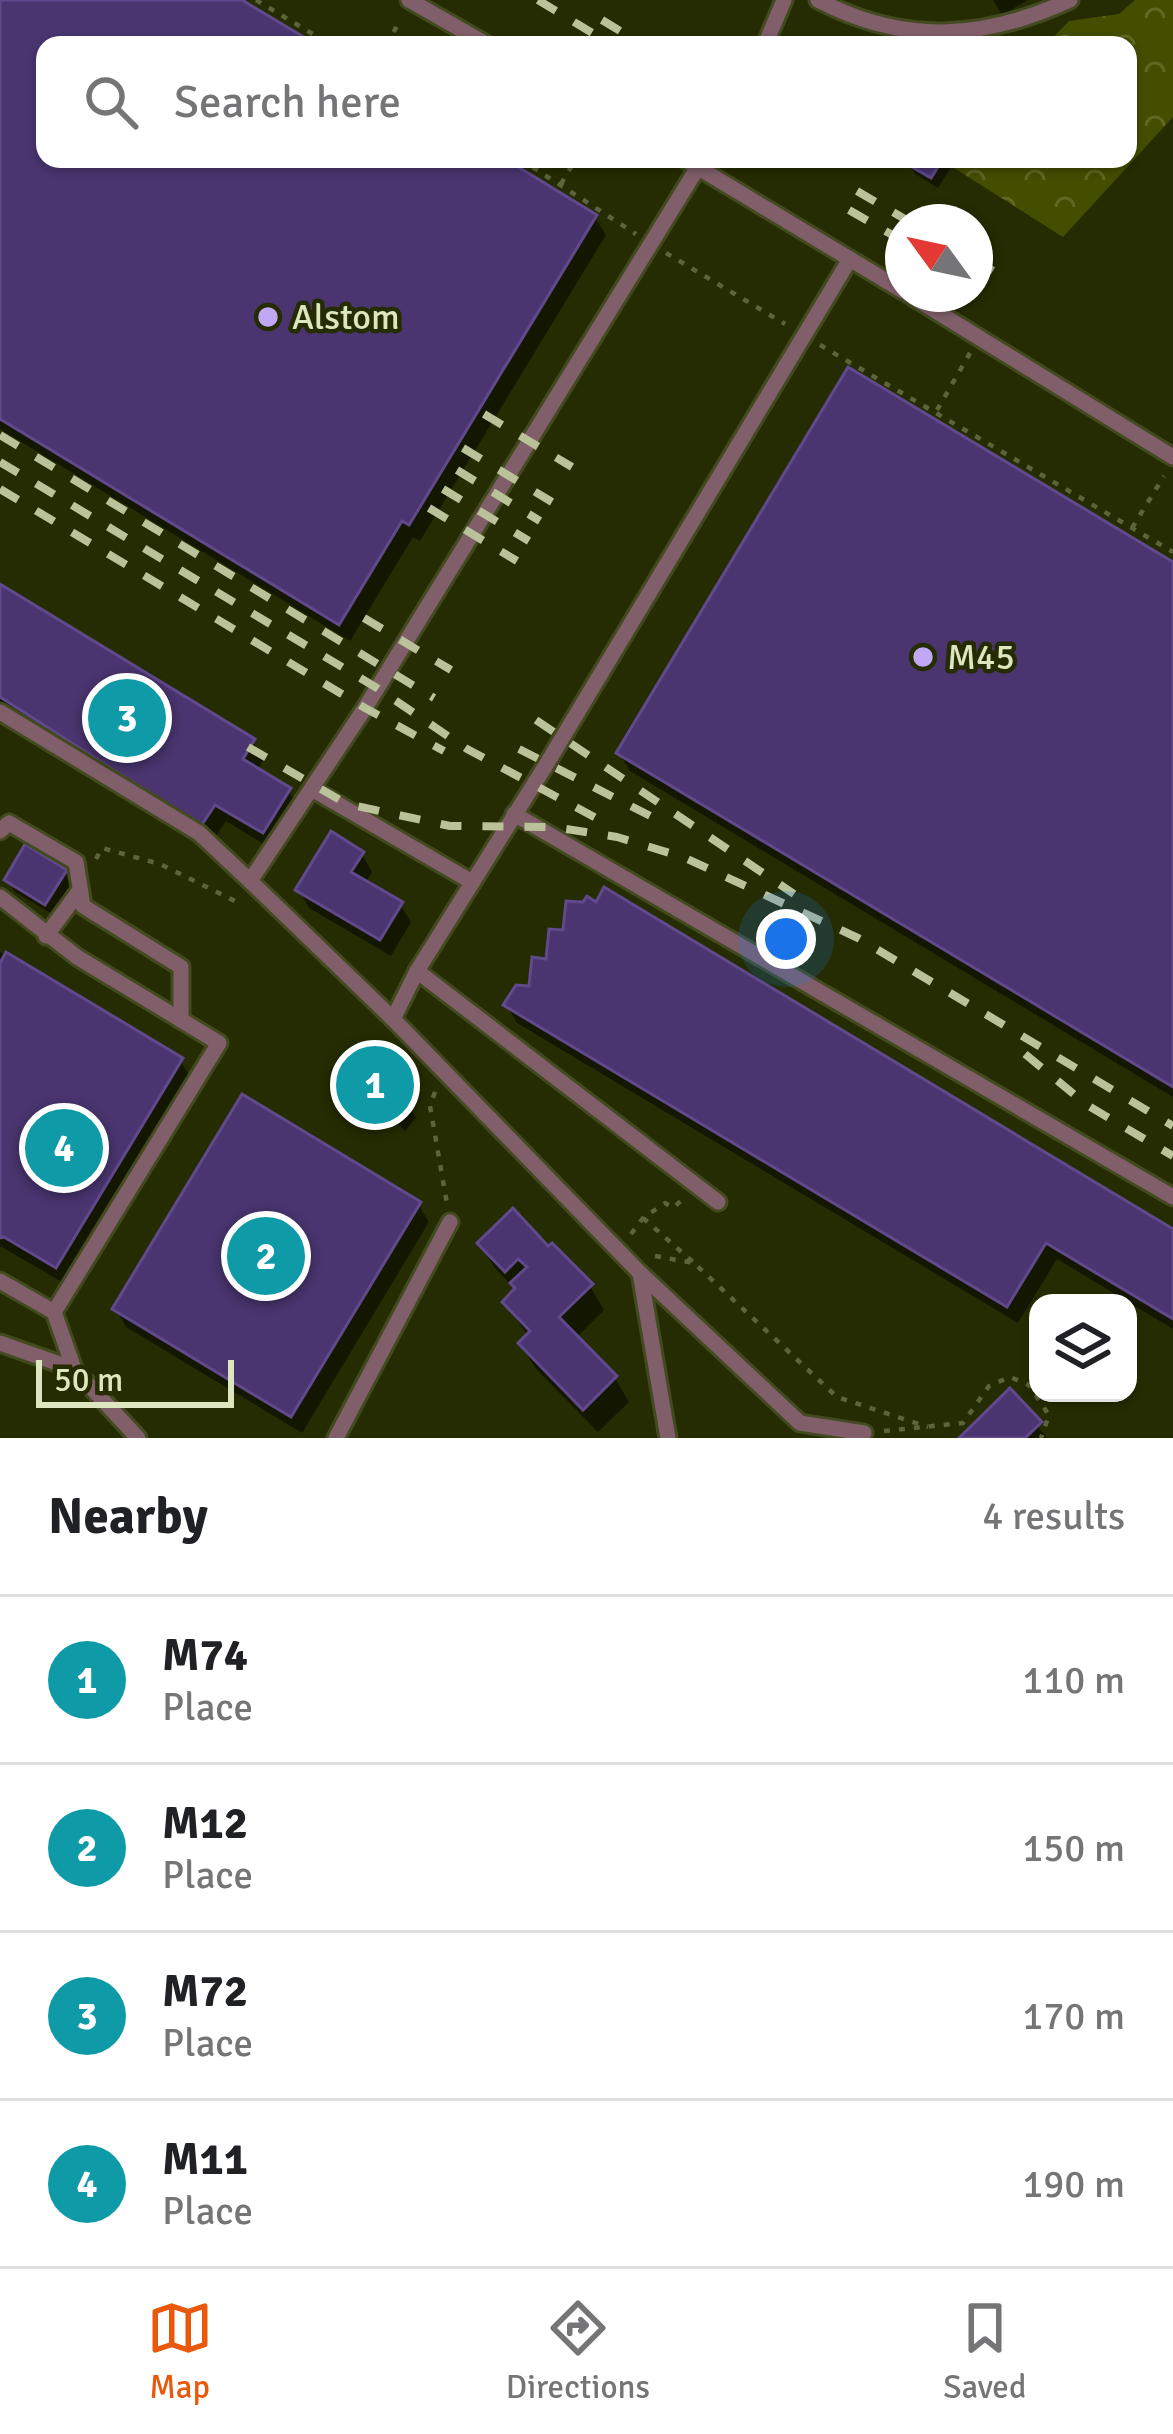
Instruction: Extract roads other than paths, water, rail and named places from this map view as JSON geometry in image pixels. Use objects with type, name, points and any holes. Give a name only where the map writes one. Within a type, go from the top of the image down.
[{"type":"lane","points":[[769,36],[784,0]]},
{"type":"lane","points":[[818,0],[854,19],[904,30],[970,32],[1028,19],[1070,0]]},
{"type":"lane","points":[[410,1],[472,36]]},
{"type":"lane","points":[[257,888],[312,789],[531,442],[692,168]]},
{"type":"lane","points":[[705,168],[885,280]]},
{"type":"lane","points":[[393,1019],[417,971],[850,259]]},
{"type":"lane","points":[[938,312],[1173,459]]},
{"type":"lane","points":[[0,712],[199,833],[393,1019],[640,1273],[800,1423],[864,1433]]},
{"type":"lane","points":[[312,789],[472,882]]},
{"type":"lane","points":[[514,814],[1173,1197]]},
{"type":"lane","points":[[0,831],[9,823],[76,862],[83,906],[181,967],[181,1020]]},
{"type":"lane","points":[[46,936],[80,890]]},
{"type":"lane","points":[[0,897],[46,936],[219,1043],[54,1312]]},
{"type":"lane","points":[[417,971],[718,1202]]},
{"type":"lane","points":[[336,1438],[450,1222]]},
{"type":"lane","points":[[640,1273],[668,1438]]},
{"type":"lane","points":[[0,1281],[54,1312],[74,1370],[138,1438]]},
{"type":"lane","points":[[0,1343],[74,1370]]},
{"type":"railway","points":[[538,0],[597,36]]},
{"type":"railway","points":[[602,20],[628,36]]},
{"type":"railway","points":[[857,191],[885,207]]},
{"type":"railway","points":[[849,210],[885,231]]},
{"type":"railway","points":[[993,271],[1005,278]]},
{"type":"railway","points":[[484,414],[572,467]]},
{"type":"railway","points":[[0,435],[434,698]]},
{"type":"railway","points":[[463,448],[552,502]]},
{"type":"railway","points":[[0,462],[377,688],[467,749],[613,827]]},
{"type":"railway","points":[[457,470],[540,521]]},
{"type":"railway","points":[[0,489],[444,751]]},
{"type":"railway","points":[[443,489],[529,541]]},
{"type":"railway","points":[[429,508],[517,561]]},
{"type":"railway","points":[[364,618],[451,670]]},
{"type":"railway","points":[[536,720],[794,894]]},
{"type":"railway","points":[[248,747],[347,804],[450,826],[553,827],[617,837],[683,857],[858,938],[1173,1126]]},
{"type":"railway","points":[[519,749],[668,825]]},
{"type":"railway","points":[[1025,1054],[1087,1105],[1173,1156]]},
{"type":"place","name":"Alstom","points":[[268,317]]},
{"type":"place","name":"M45","points":[[923,657]]},
{"type":"place","name":"M72","points":[[127,718]]},
{"type":"place","name":"M74","points":[[375,1085]]},
{"type":"place","name":"M11","points":[[64,1148]]},
{"type":"place","name":"M12","points":[[266,1256]]}]
